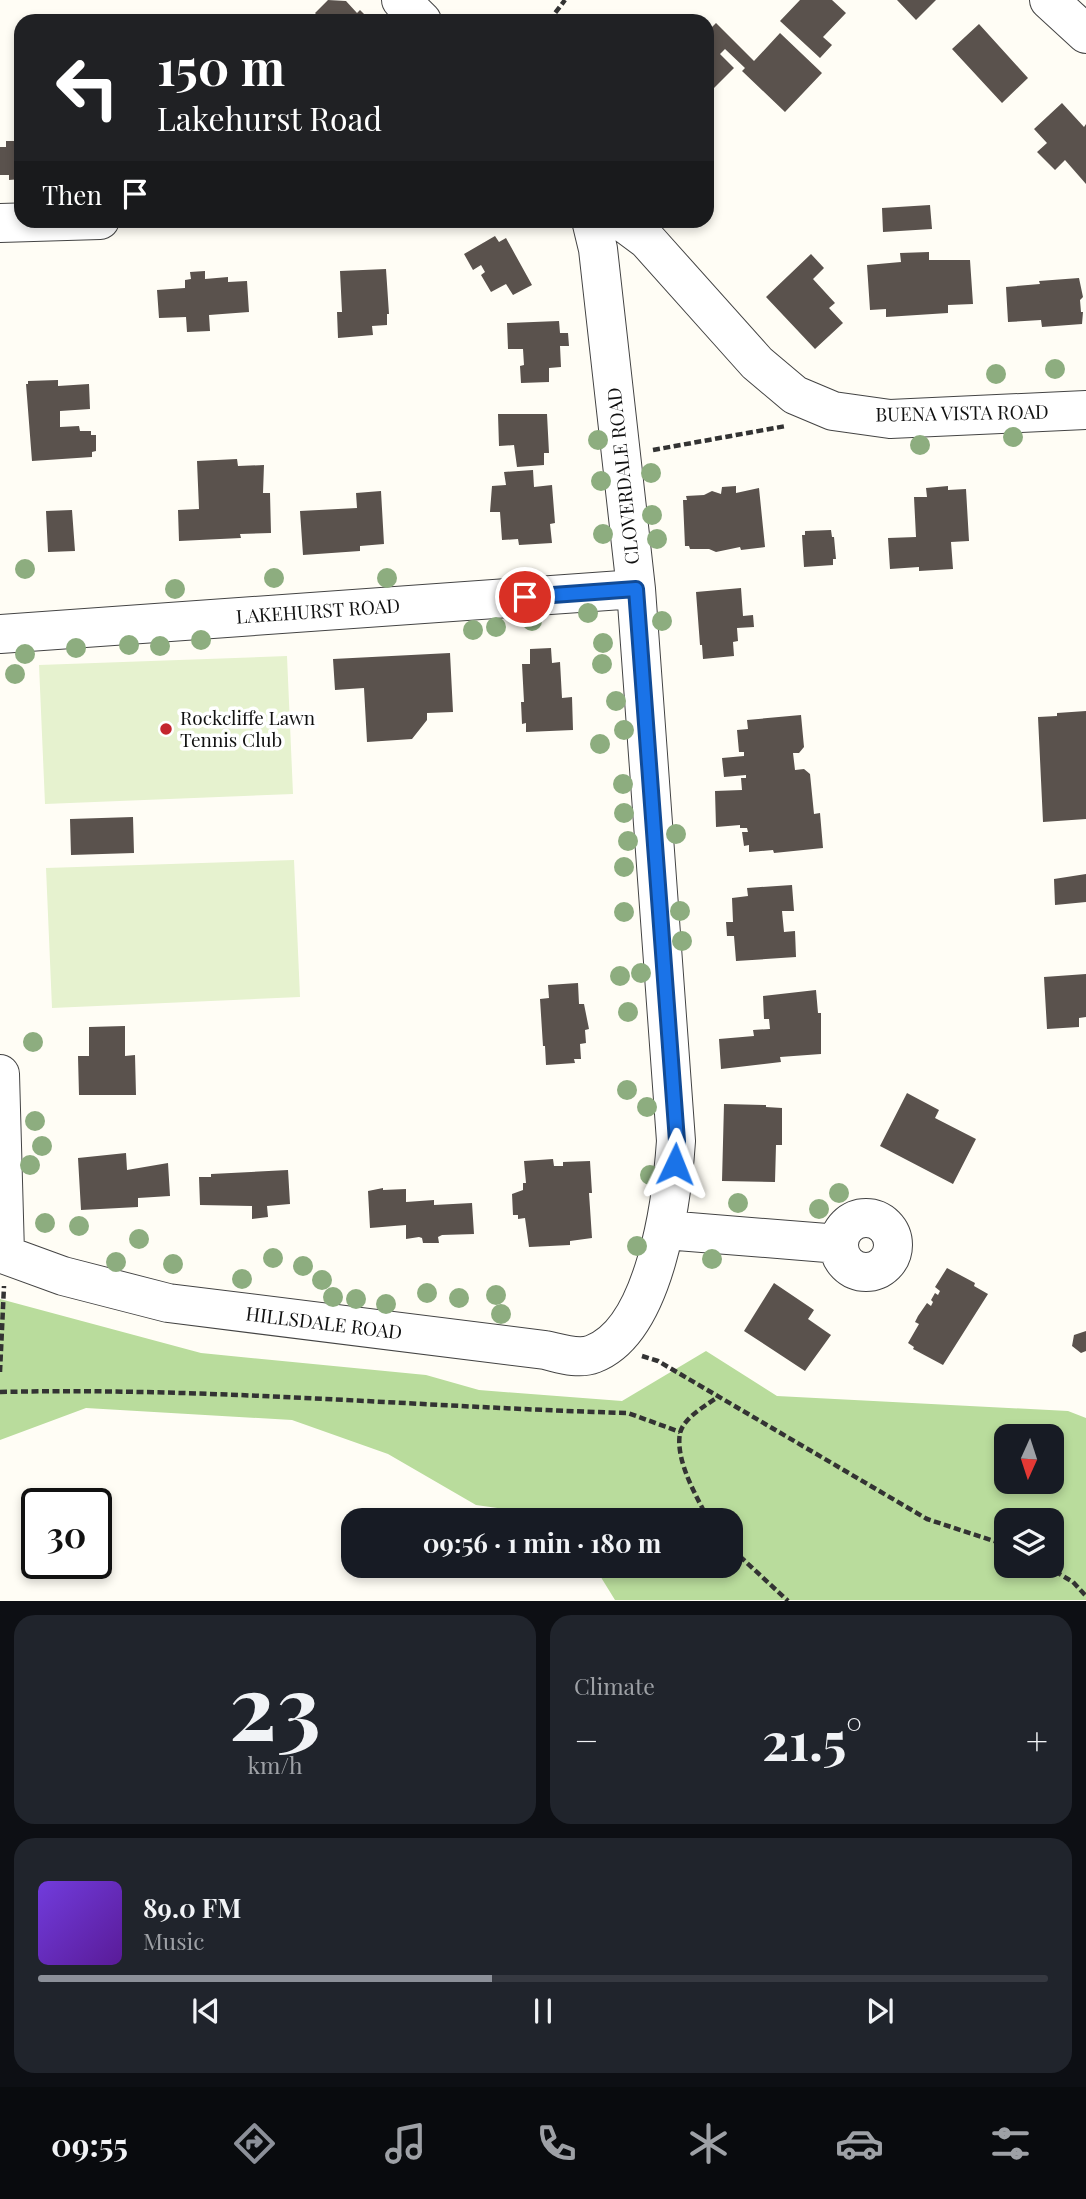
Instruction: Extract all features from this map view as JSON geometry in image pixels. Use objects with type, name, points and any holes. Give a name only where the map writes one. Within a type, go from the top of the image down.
[{"type":"street","points":[[401,0],[415,14]]},
{"type":"street","points":[[1049,0],[1086,34]]},
{"type":"street","name":"CLOVERDALE ROAD","points":[[593,228],[598,249],[636,589],[677,1141],[673,1188],[665,1230],[637,1313]]},
{"type":"street","name":"BUENA VISTA ROAD","points":[[631,228],[647,240],[757,363],[795,395],[833,411],[890,419],[1086,410]]},
{"type":"street","name":"LAKEHURST ROAD","points":[[0,634],[636,589]]},
{"type":"street","points":[[0,1074],[2,1253]]},
{"type":"street","points":[[665,1230],[839,1244]]},
{"type":"street","name":"HILLSDALE ROAD","points":[[2,1253],[63,1276],[168,1303],[545,1350],[572,1356],[591,1355],[608,1345],[637,1313]]},
{"type":"path","points":[[554,14],[565,0]]},
{"type":"path","points":[[621,455],[750,434]]},
{"type":"path","points":[[0,1372],[2,1253]]},
{"type":"path","points":[[608,1345],[659,1361],[927,1519],[994,1541]]},
{"type":"path","points":[[0,1392],[79,1390],[628,1413],[680,1432]]},
{"type":"path","points":[[702,1508],[682,1461],[680,1432],[691,1416],[719,1396]]},
{"type":"path","points":[[743,1559],[788,1601]]},
{"type":"path","points":[[1064,1577],[1086,1596]]},
{"type":"green space","name":"Rockcliffe Lawn Tennis Club","points":[[287,656],[293,794],[45,804],[39,665]]},
{"type":"green space","points":[[294,860],[300,997],[52,1008],[46,868]]},
{"type":"green space","points":[[0,1299],[201,1353],[426,1375],[479,1390],[622,1401],[706,1351],[777,1396],[1068,1411],[1086,1418],[1086,1600],[615,1600],[601,1578],[743,1578],[743,1508],[498,1508],[476,1505],[388,1454],[292,1420],[86,1408],[0,1440]]},
{"type":"building","points":[[328,0],[346,1],[357,13],[360,10],[364,14],[316,14]]},
{"type":"building","points":[[800,0],[832,0],[846,13],[823,37],[832,45],[820,58],[780,21]]},
{"type":"building","points":[[897,0],[936,0],[916,20]]},
{"type":"building","points":[[716,23],[754,61],[780,33],[822,73],[785,112],[742,71],[745,68],[725,49],[720,54],[734,68],[714,88]]},
{"type":"building","points":[[979,24],[1028,78],[1002,103],[952,49]]},
{"type":"building","points":[[1062,103],[1084,127],[1086,124],[1086,184],[1065,160],[1055,170],[1037,152],[1047,143],[1034,129]]},
{"type":"building","points":[[6,141],[14,141],[14,180],[9,180],[9,175],[0,175],[0,147],[6,147]]},
{"type":"building","points":[[930,205],[932,229],[883,232],[882,208]]},
{"type":"building","points":[[495,236],[499,242],[506,238],[532,285],[513,295],[506,284],[491,292],[481,275],[485,272],[481,265],[473,270],[464,254]]},
{"type":"building","points":[[929,252],[929,260],[970,260],[973,304],[948,305],[948,313],[886,317],[886,309],[870,310],[867,265],[901,262],[900,253]]},
{"type":"building","points":[[811,254],[824,268],[813,279],[835,303],[829,308],[843,323],[815,349],[766,297]]},
{"type":"building","points":[[386,269],[389,314],[387,325],[372,326],[373,335],[338,338],[337,312],[342,312],[340,271]]},
{"type":"building","points":[[205,271],[205,279],[228,277],[228,282],[247,281],[249,312],[209,315],[210,331],[187,332],[186,317],[159,318],[157,290],[185,288],[185,280],[191,279],[190,272]]},
{"type":"building","points":[[1079,278],[1083,297],[1080,300],[1082,324],[1042,327],[1041,320],[1008,322],[1006,287]]},
{"type":"building","points":[[559,321],[560,333],[568,333],[569,346],[560,346],[561,367],[549,368],[549,382],[521,383],[523,349],[508,349],[507,323]]},
{"type":"building","points":[[58,380],[58,386],[89,384],[90,409],[60,411],[60,427],[79,426],[80,431],[91,431],[91,435],[96,435],[96,451],[92,452],[92,457],[32,461],[26,384],[28,381]]},
{"type":"building","points":[[498,414],[547,414],[549,453],[544,453],[544,465],[517,467],[514,445],[499,446]]},
{"type":"building","points":[[237,459],[238,466],[264,465],[263,493],[270,493],[271,533],[240,534],[241,538],[179,541],[178,510],[199,509],[197,461]]},
{"type":"building","points":[[533,470],[534,487],[552,485],[555,523],[550,524],[552,543],[519,545],[518,539],[502,540],[500,512],[490,512],[492,486],[506,485],[504,472]]},
{"type":"building","points":[[736,486],[736,493],[759,488],[765,547],[741,550],[740,547],[716,552],[685,546],[683,500],[687,500],[686,496],[704,495],[712,491],[721,494],[722,487]]},
{"type":"building","points":[[948,486],[948,490],[966,489],[969,541],[951,542],[953,569],[890,569],[888,538],[916,537],[914,497],[927,497],[926,488]]},
{"type":"building","points":[[381,491],[384,544],[360,546],[360,551],[303,555],[300,511],[357,508],[356,493]]},
{"type":"building","points":[[72,510],[75,551],[48,552],[46,511]]},
{"type":"building","points":[[831,530],[836,559],[833,559],[833,565],[804,567],[802,535],[805,535],[805,531]]},
{"type":"building","points":[[741,588],[743,616],[753,615],[754,627],[737,628],[738,641],[733,642],[734,656],[703,659],[696,592]]},
{"type":"building","points":[[551,648],[552,663],[560,662],[562,698],[572,697],[573,730],[526,732],[526,723],[522,724],[522,664],[530,664],[530,649]]},
{"type":"building","points":[[450,653],[453,712],[427,713],[427,720],[412,739],[367,742],[364,688],[335,690],[333,659]]},
{"type":"building","points":[[1086,711],[1086,819],[1043,822],[1038,717]]},
{"type":"building","points":[[801,715],[804,747],[799,753],[793,753],[795,770],[804,769],[810,774],[814,814],[820,813],[823,848],[774,853],[773,850],[749,852],[749,845],[744,846],[742,832],[748,832],[747,828],[740,828],[740,825],[716,827],[715,791],[742,790],[741,778],[746,778],[746,775],[724,777],[722,758],[744,756],[744,752],[739,752],[737,730],[748,729],[747,720]]},
{"type":"building","points":[[133,817],[134,853],[71,855],[70,819]]},
{"type":"building","points":[[1086,874],[1086,902],[1055,905],[1054,879]]},
{"type":"building","points":[[792,885],[794,911],[782,911],[784,932],[795,931],[796,957],[736,961],[734,936],[727,936],[726,922],[733,922],[732,898],[748,896],[747,888]]},
{"type":"building","points":[[1086,974],[1086,1017],[1079,1018],[1079,1027],[1047,1029],[1044,977]]},
{"type":"building","points":[[578,983],[579,1004],[584,1004],[589,1029],[585,1030],[586,1043],[580,1044],[581,1059],[574,1059],[575,1063],[546,1065],[540,999],[549,998],[548,985]]},
{"type":"building","points":[[816,990],[818,1013],[821,1013],[821,1054],[780,1057],[781,1062],[721,1069],[719,1039],[754,1036],[753,1030],[770,1029],[769,1019],[764,1019],[763,996]]},
{"type":"building","points":[[125,1026],[125,1056],[135,1055],[136,1095],[79,1095],[78,1056],[89,1056],[89,1027]]},
{"type":"building","points":[[907,1093],[939,1110],[935,1118],[976,1139],[953,1184],[880,1146]]},
{"type":"building","points":[[724,1104],[782,1108],[782,1145],[776,1145],[775,1182],[722,1181]]},
{"type":"building","points":[[126,1153],[127,1170],[168,1163],[170,1196],[138,1198],[138,1207],[81,1210],[78,1158]]},
{"type":"building","points":[[553,1159],[554,1166],[563,1166],[563,1162],[590,1161],[592,1238],[570,1241],[570,1245],[529,1247],[525,1218],[518,1219],[518,1215],[513,1215],[512,1194],[523,1190],[523,1183],[526,1183],[524,1161]]},
{"type":"building","points":[[288,1170],[290,1204],[267,1206],[268,1217],[252,1219],[252,1206],[200,1205],[199,1177]]},
{"type":"building","points":[[383,1188],[406,1189],[406,1202],[434,1200],[434,1205],[472,1203],[474,1234],[442,1235],[438,1237],[439,1243],[423,1243],[419,1237],[406,1239],[406,1225],[370,1228],[368,1191]]},
{"type":"building","points":[[947,1268],[975,1283],[974,1286],[988,1294],[943,1365],[913,1349],[908,1343],[919,1324],[915,1322],[918,1316],[927,1303],[931,1306],[935,1293],[938,1295],[940,1291],[935,1287]]},
{"type":"building","points":[[774,1283],[814,1310],[808,1319],[831,1335],[805,1371],[744,1331]]},
{"type":"building","points":[[1086,1331],[1086,1351],[1081,1353],[1072,1346],[1074,1335]]},
{"type":"place","name":"Rockcliffe Lawn Tennis Club","points":[[166,729]]},
{"type":"route","points":[[525,597],[636,589],[677,1141],[675,1164]]}]
